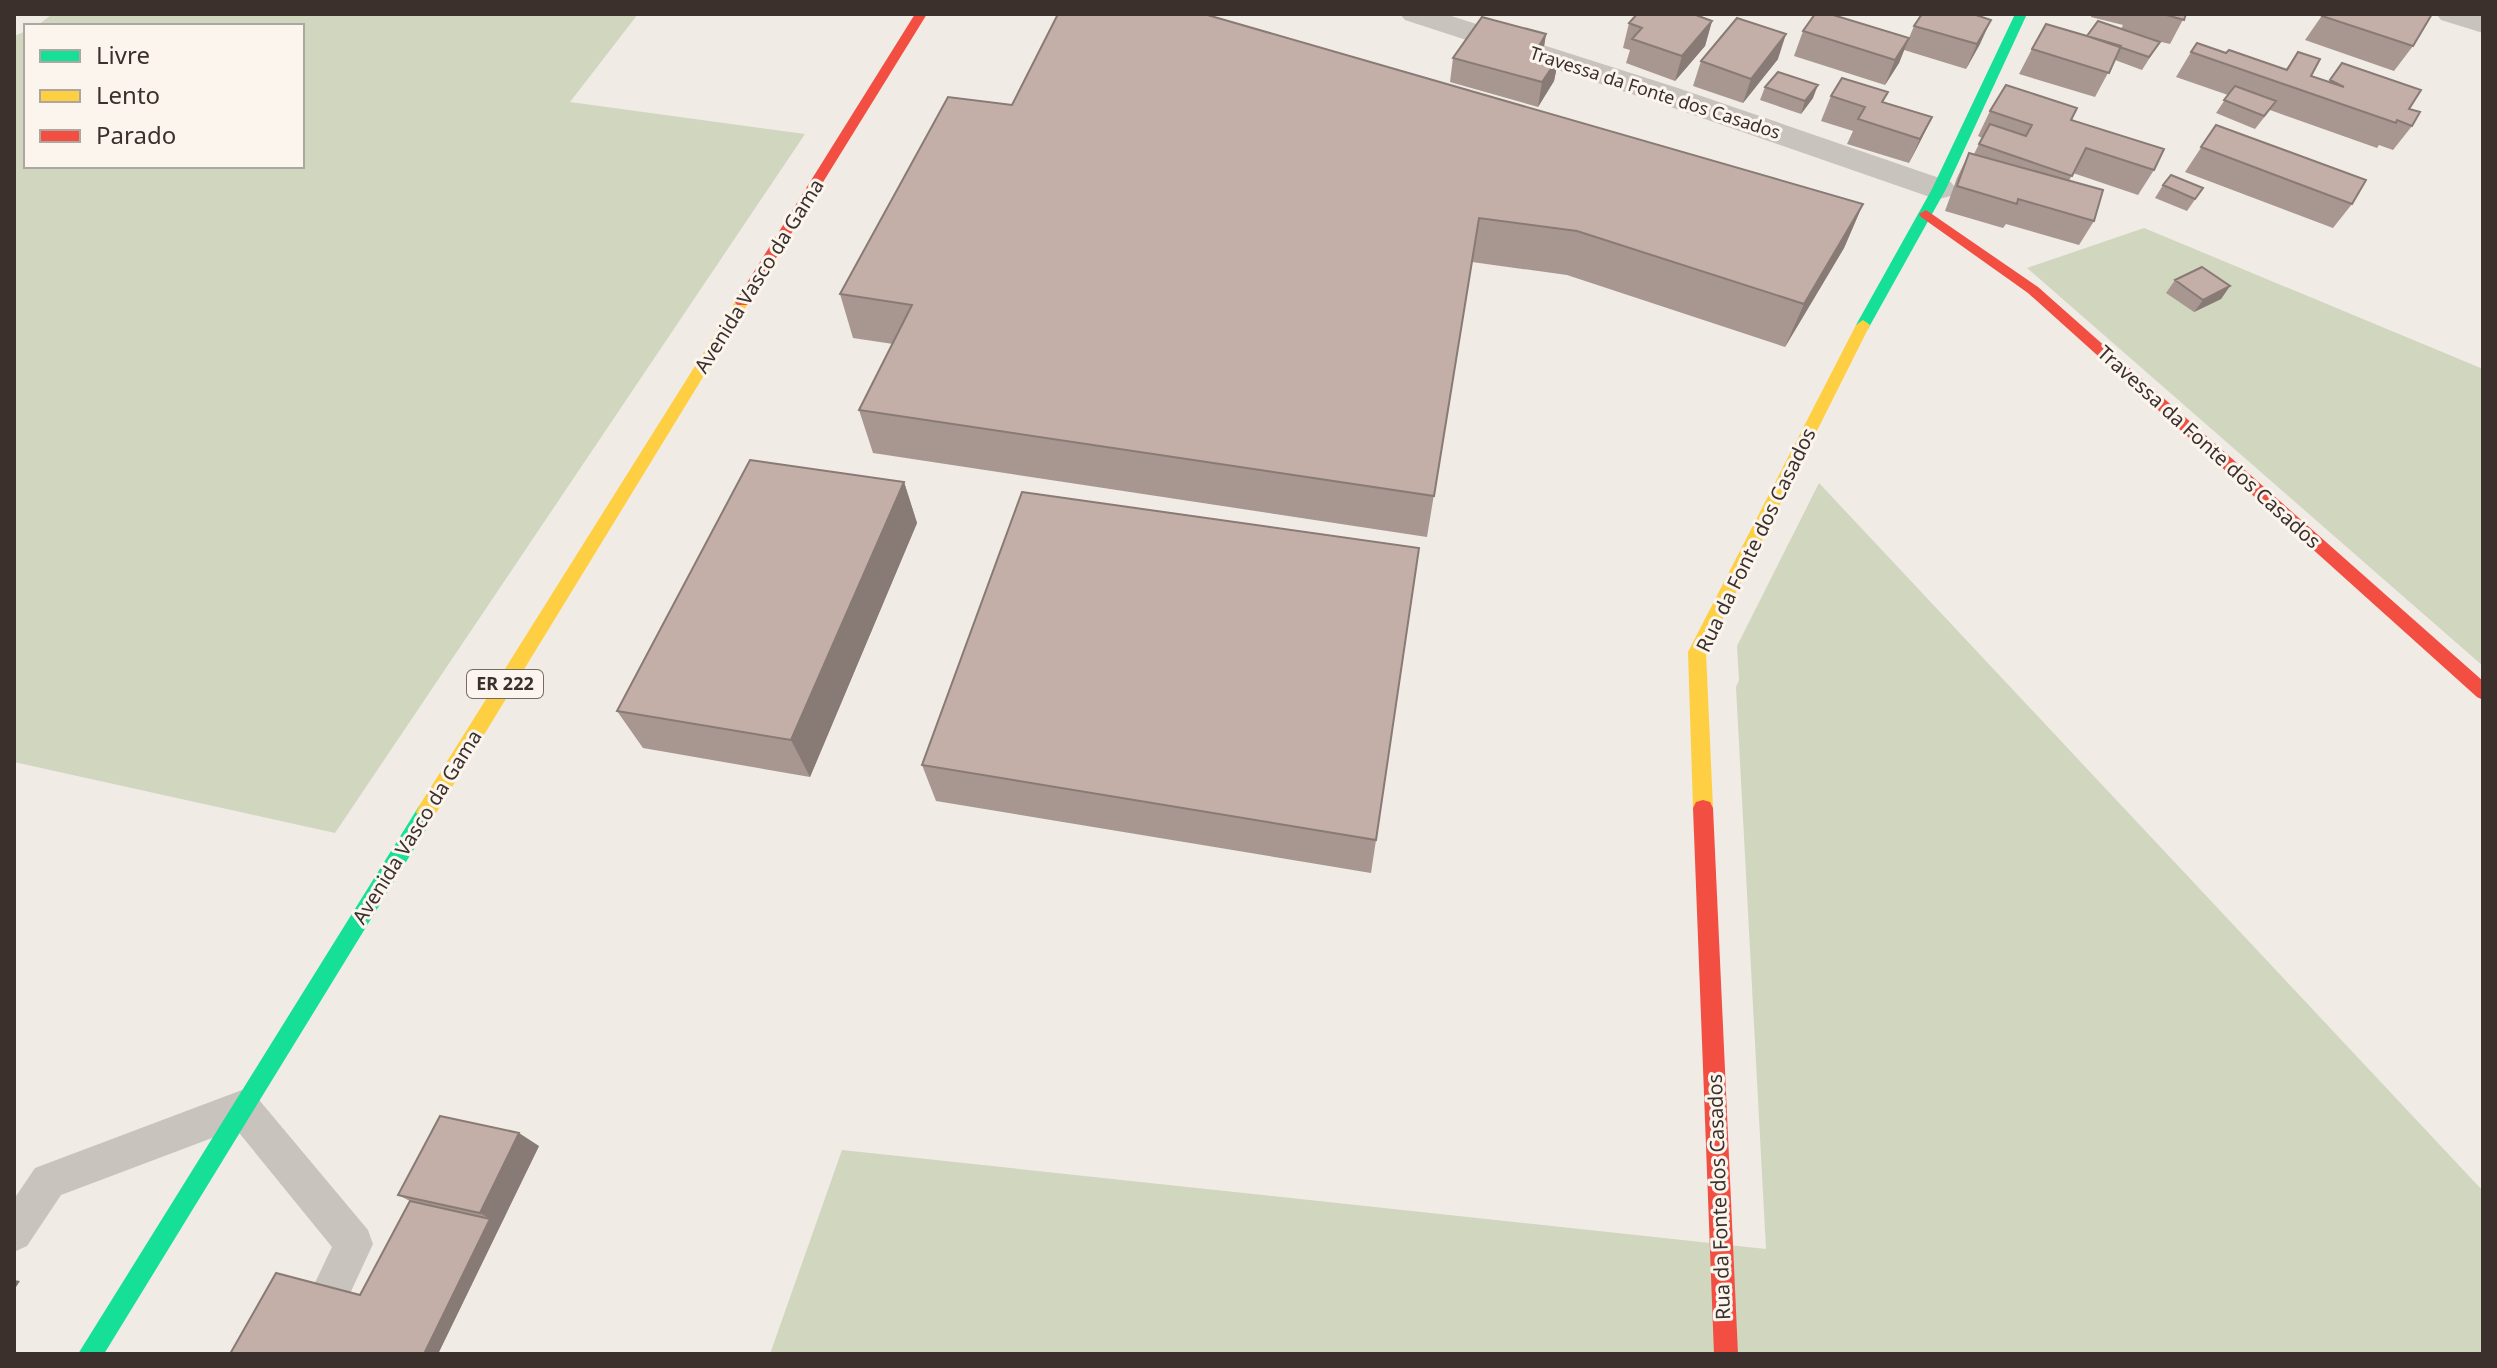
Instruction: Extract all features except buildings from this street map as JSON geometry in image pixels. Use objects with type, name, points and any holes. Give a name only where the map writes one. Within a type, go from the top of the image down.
[{"type":"street","name":"Avenida Vasco da Gama","points":[[90,1354],[921,14]]},
{"type":"street","name":"Travessa da Fonte dos Casados","points":[[1415,14],[1667,95],[1932,201],[2483,692]]},
{"type":"street","name":"Rua da Fonte dos Casados","points":[[1726,1354],[1697,652],[1888,277],[1932,201],[2021,14]]},
{"type":"street","points":[[2451,14],[2483,24]]},
{"type":"lane","points":[[14,1233],[48,1181],[242,1108],[354,1244],[301,1354]]},
{"type":"green space","points":[[52,14],[638,14],[570,102],[805,134],[335,833],[14,762],[14,36],[24,32],[24,168],[304,168],[304,24],[40,24]]},
{"type":"green space","points":[[2144,228],[2483,369],[2483,666],[2027,268]]},
{"type":"green space","points":[[1819,483],[2483,1191],[2483,1354],[770,1354],[842,1150],[1766,1249],[1736,687],[1739,680],[1737,646]]},
{"type":"traffic: fast","points":[[1863,325],[1939,189],[2021,14]]},
{"type":"traffic: fast","points":[[90,1354],[426,812]]},
{"type":"traffic: slow","points":[[426,812],[742,302]]},
{"type":"traffic: slow","points":[[1703,808],[1697,652],[1863,325]]},
{"type":"traffic: jam","points":[[742,302],[921,14]]},
{"type":"traffic: jam","points":[[1926,214],[2033,290],[2483,692]]},
{"type":"traffic: jam","points":[[1703,808],[1726,1354]]}]
